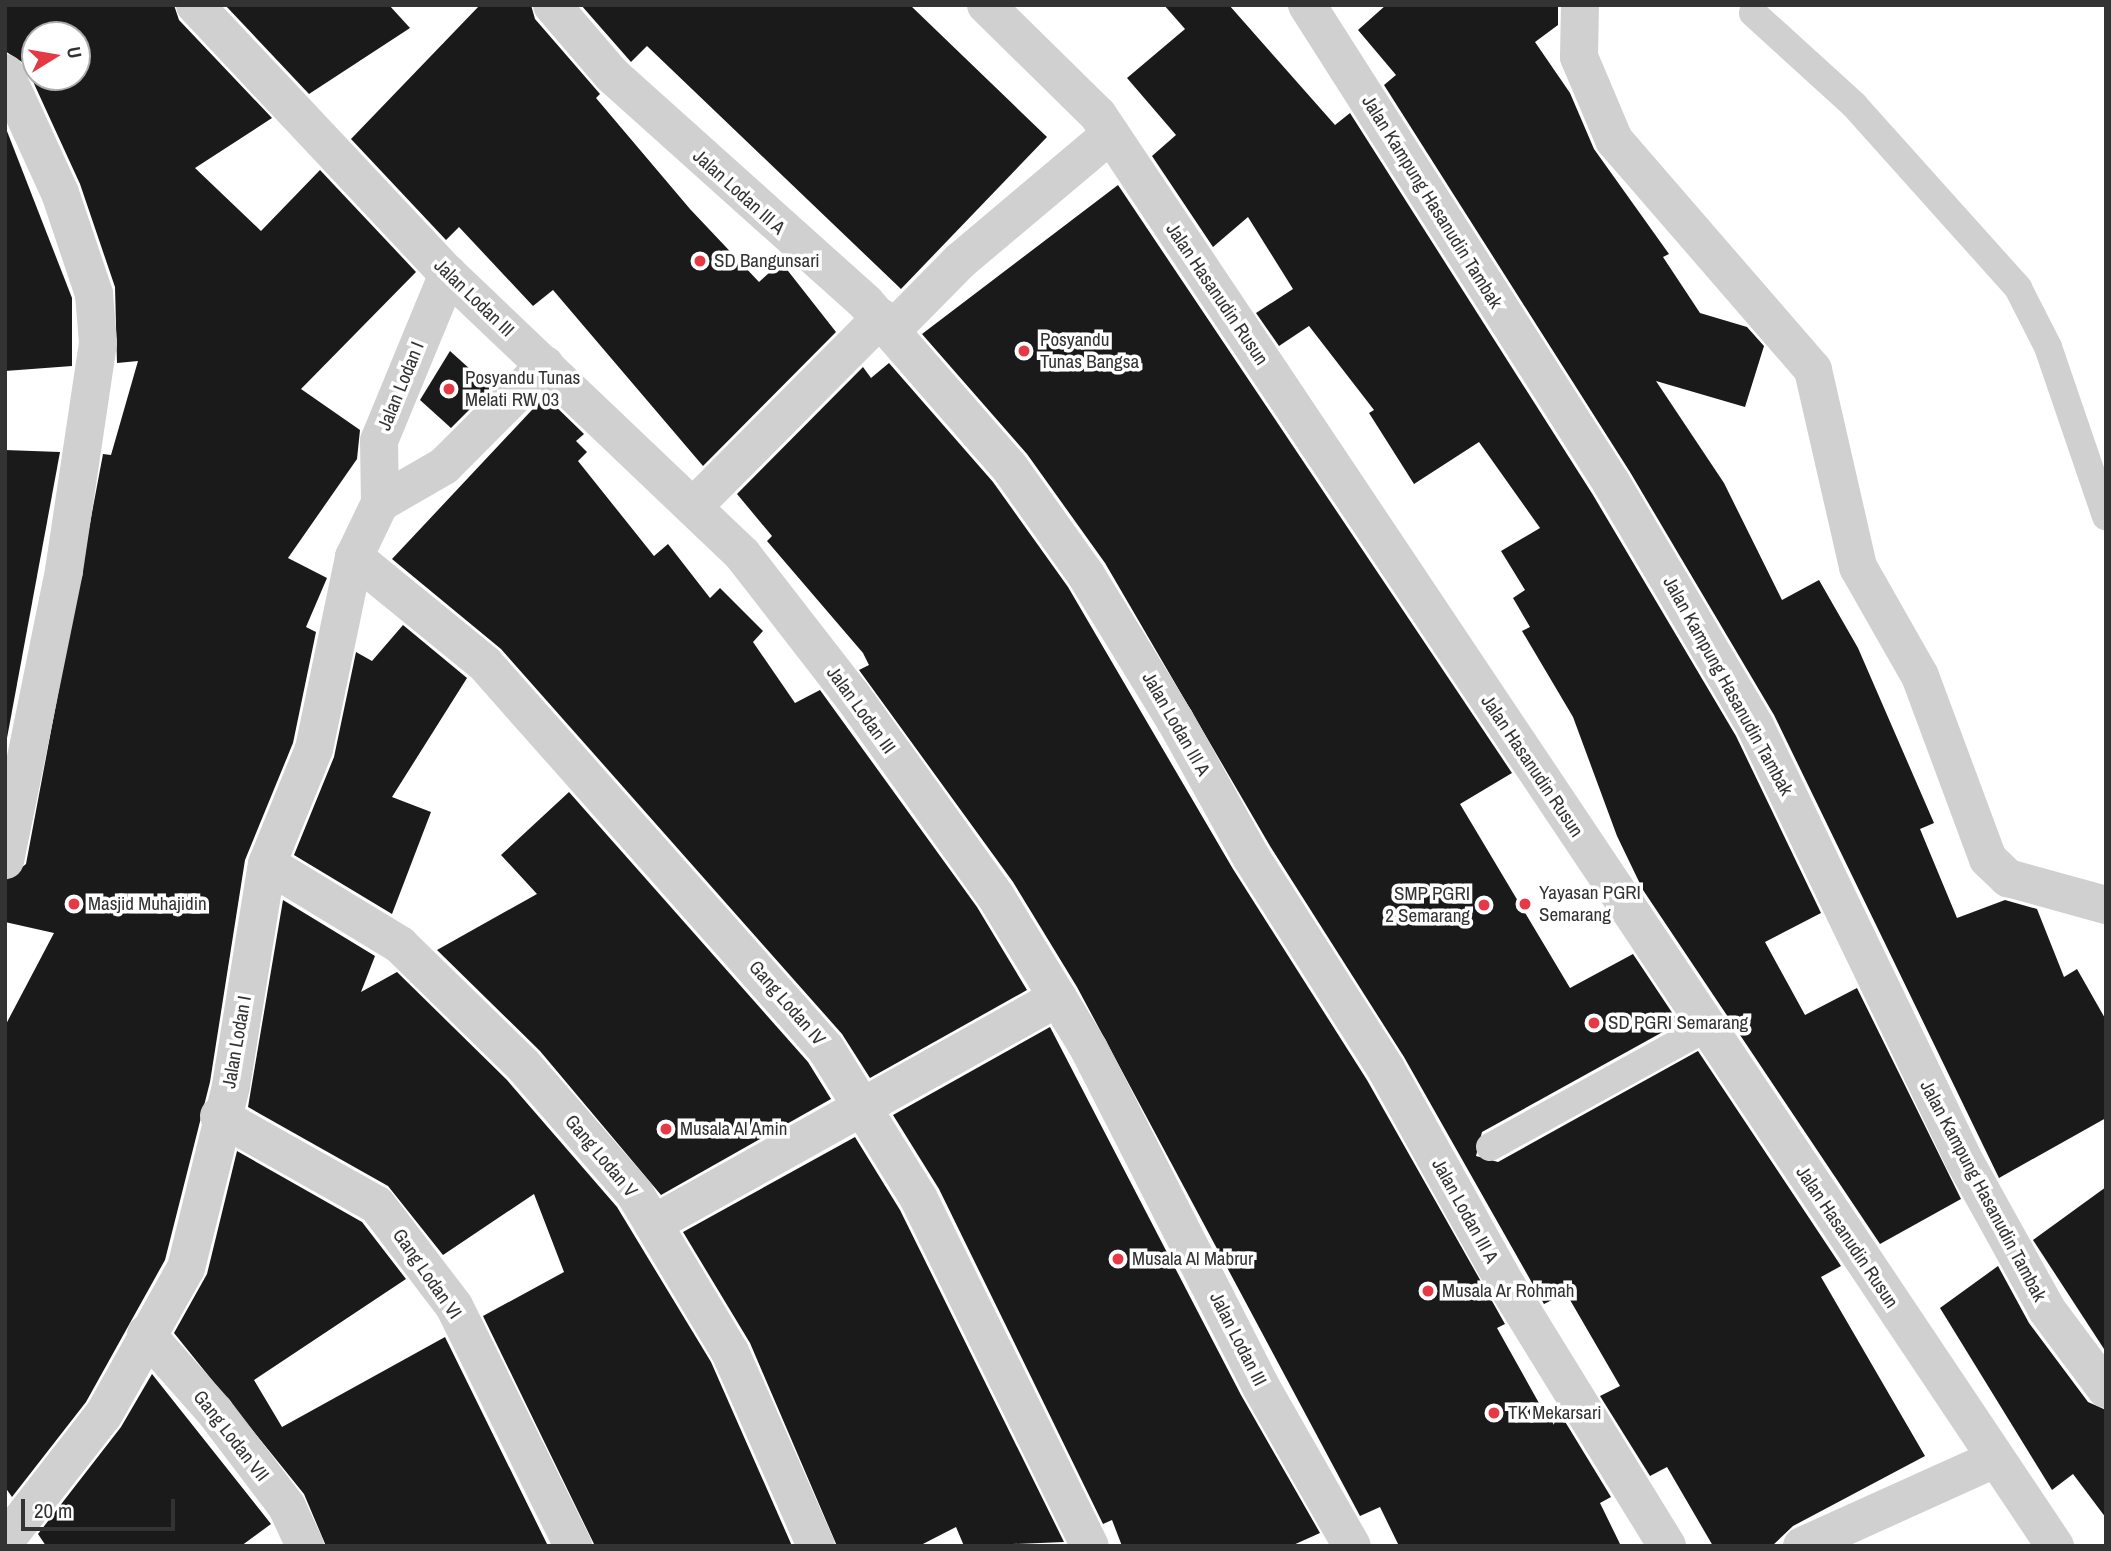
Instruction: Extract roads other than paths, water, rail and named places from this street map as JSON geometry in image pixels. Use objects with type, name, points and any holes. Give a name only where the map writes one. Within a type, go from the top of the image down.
[{"type":"street","name":"Jalan Lodan III","points":[[195,5],[448,274],[742,554],[853,696],[995,895],[1058,998],[1352,1546]]},
{"type":"street","name":"Jalan Lodan III A","points":[[552,5],[612,75],[886,324],[1010,468],[1086,575],[1667,1546]]},
{"type":"street","name":"Jalan Hasanudin Rusun","points":[[986,5],[1111,134],[2054,1546]]},
{"type":"street","points":[[1580,5],[1579,57],[1614,140],[1813,370],[1858,567],[1920,676],[1988,859],[2008,878],[2106,905]]},
{"type":"street","name":"Jalan Kampung Hasanudin Tambak","points":[[1321,10],[1612,484],[1755,726],[1964,1160],[2047,1310],[2106,1390]]},
{"type":"street","points":[[5,73],[60,193],[94,294],[98,343],[64,570],[5,860]]},
{"type":"street","points":[[693,507],[886,324],[1111,134]]},
{"type":"street","name":"Jalan Lodan I","points":[[5,1541],[104,1414],[146,1334],[186,1268],[219,1116],[231,1087],[267,864],[314,749],[354,556],[380,503],[379,441],[448,274]]},
{"type":"street","points":[[380,503],[444,466],[545,365]]},
{"type":"street","name":"Gang Lodan IV","points":[[354,556],[485,664],[826,1049],[919,1199],[1090,1546]]},
{"type":"street","name":"Gang Lodan V","points":[[267,864],[400,945],[523,1065],[635,1194],[730,1352],[816,1546]]},
{"type":"street","points":[[653,1224],[1058,998]]},
{"type":"street","name":"Gang Lodan VI","points":[[219,1116],[377,1205],[454,1306],[573,1546]]},
{"type":"street","name":"Gang Lodan VII","points":[[146,1334],[223,1423],[287,1507],[305,1546]]},
{"type":"street","points":[[1802,1546],[1995,1459]]},
{"type":"lane","points":[[1753,13],[1854,105],[2018,288],[2048,348],[2106,516]]},
{"type":"lane","points":[[1490,1147],[1707,1027]]},
{"type":"place","name":"SD Bangunsari","points":[[700,261]]},
{"type":"place","name":"Posyandu Tunas Bangsa","points":[[1024,351]]},
{"type":"place","name":"Posyandu Tunas Melati RW 03","points":[[449,389]]},
{"type":"place","name":"Masjid Muhajidin","points":[[74,904]]},
{"type":"place","name":"Yayasan PGRI Semarang","points":[[1525,904]]},
{"type":"place","name":"SMP PGRI 2 Semarang","points":[[1484,905]]},
{"type":"place","name":"SD PGRI Semarang","points":[[1594,1023]]},
{"type":"place","name":"Musala Al Amin","points":[[666,1129]]},
{"type":"place","name":"Musala Al Mabrur","points":[[1118,1259]]},
{"type":"place","name":"Musala Ar Rohmah","points":[[1428,1291]]},
{"type":"place","name":"TK Mekarsari","points":[[1494,1413]]}]
